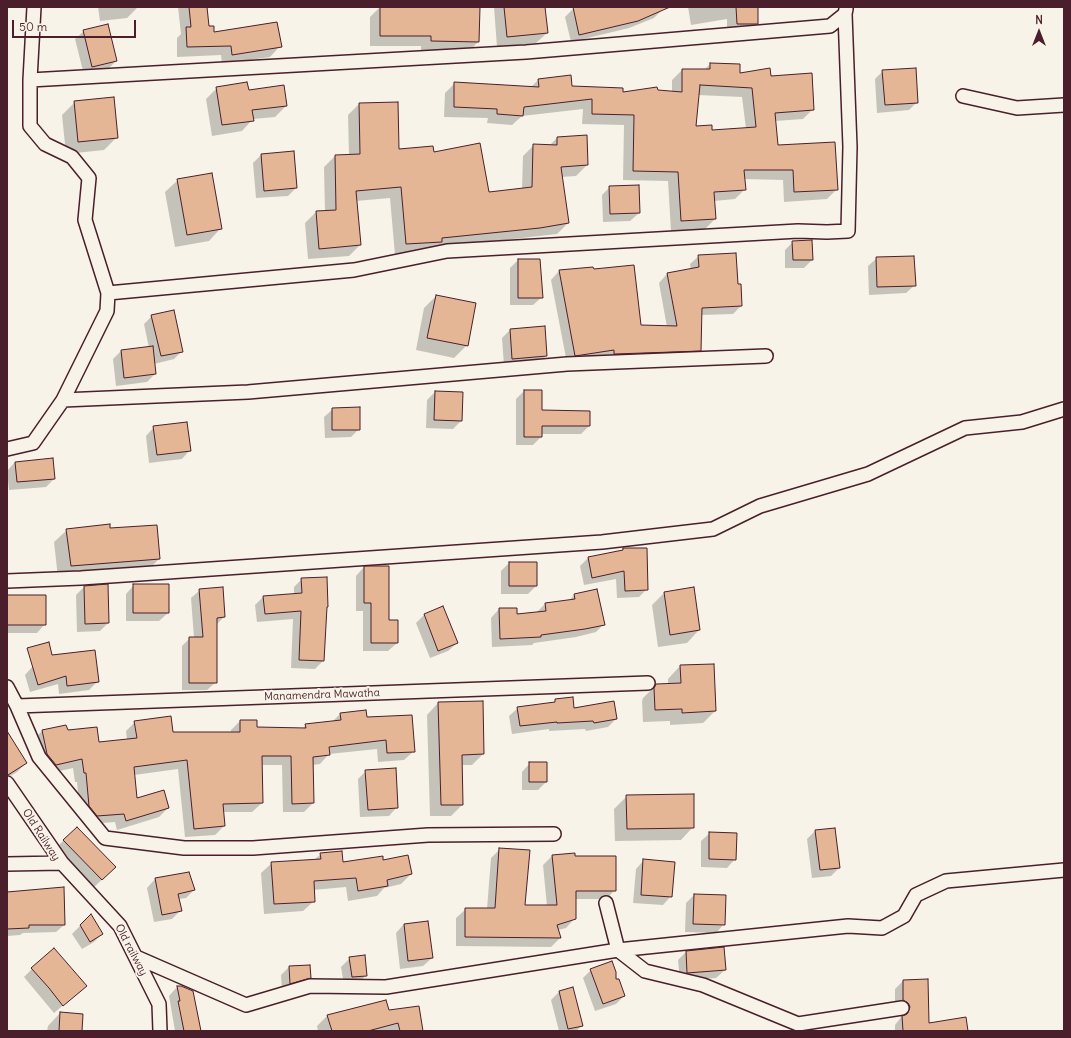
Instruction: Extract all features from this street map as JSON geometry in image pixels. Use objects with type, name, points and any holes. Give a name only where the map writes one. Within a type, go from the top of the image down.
[{"type":"street","points":[[7,449],[33,443],[63,400],[107,311],[108,293],[85,220],[89,178],[72,157],[45,144],[30,126],[30,80],[34,7]]},
{"type":"street","points":[[30,80],[534,51],[830,26],[846,11]]},
{"type":"street","points":[[108,293],[354,270],[447,251],[798,231],[827,232],[848,230],[850,147],[846,11]]},
{"type":"street","points":[[963,96],[1017,108],[1064,106]]},
{"type":"street","points":[[63,400],[248,392],[567,364],[766,356]]},
{"type":"street","points":[[7,580],[81,578],[594,542],[713,529],[760,506],[868,474],[965,428],[1022,422],[1064,409]]},
{"type":"street","name":"Manamendra Mawatha","points":[[17,706],[648,683]]},
{"type":"street","points":[[7,687],[39,757],[105,838],[184,848],[253,848],[428,835],[554,834]]},
{"type":"street","name":"Old Railway","points":[[7,783],[62,863]]},
{"type":"street","name":"Old Railway","points":[[7,864],[62,863]]},
{"type":"street","name":"Old railway","points":[[62,863],[120,926],[159,1004],[160,1031]]},
{"type":"street","points":[[136,957],[246,1005],[310,986],[386,987],[618,950],[848,926],[882,928],[904,916],[916,895],[946,881],[1064,870]]},
{"type":"street","points":[[606,903],[618,950],[645,971],[703,985],[798,1024],[902,1008]]},
{"type":"building","points":[[189,7],[207,7],[209,26],[214,26],[214,32],[277,22],[282,47],[232,55],[231,46],[187,47],[186,27],[191,27]]},
{"type":"building","points":[[380,7],[480,7],[479,42],[431,41],[431,36],[380,36]]},
{"type":"building","points":[[504,7],[545,7],[548,33],[507,37]]},
{"type":"building","points":[[573,7],[670,7],[638,21],[579,35]]},
{"type":"building","points":[[736,7],[758,7],[758,24],[737,24]]},
{"type":"building","points":[[108,24],[117,61],[92,67],[83,30]]},
{"type":"building","points":[[710,63],[740,64],[740,73],[770,68],[771,76],[812,73],[814,110],[775,113],[778,145],[835,142],[838,190],[794,192],[793,170],[744,170],[746,190],[714,192],[716,219],[681,221],[678,172],[633,171],[634,115],[592,114],[592,99],[524,107],[523,116],[497,114],[497,109],[454,107],[454,82],[539,87],[538,79],[571,75],[572,86],[623,88],[623,92],[657,87],[658,90],[682,92],[682,69],[710,69]],"holes":[[[700,85],[752,88],[756,127],[712,130],[712,125],[696,126]]]},
{"type":"building","points":[[916,68],[918,103],[885,105],[882,70]]},
{"type":"building","points":[[247,82],[249,90],[284,85],[287,106],[252,110],[254,121],[222,125],[216,87]]},
{"type":"building","points":[[114,97],[118,138],[78,142],[74,101]]},
{"type":"building","points":[[398,102],[399,149],[433,146],[434,152],[480,143],[489,192],[532,187],[533,144],[557,145],[557,137],[587,135],[588,165],[561,167],[569,223],[540,228],[442,238],[442,242],[406,244],[401,187],[356,191],[361,245],[319,249],[316,211],[336,210],[335,155],[360,154],[359,103]]},
{"type":"building","points":[[294,151],[297,188],[264,191],[261,154]]},
{"type":"building","points":[[212,173],[222,229],[187,235],[177,179]]},
{"type":"building","points":[[639,185],[640,213],[610,214],[609,186]]},
{"type":"building","points":[[812,240],[813,260],[793,260],[792,241]]},
{"type":"building","points":[[736,253],[738,284],[741,284],[742,306],[702,308],[701,351],[614,354],[614,350],[575,356],[559,270],[593,267],[594,269],[634,265],[641,325],[677,326],[667,273],[699,267],[698,255]]},
{"type":"building","points":[[914,256],[916,286],[877,287],[876,257]]},
{"type":"building","points":[[518,259],[540,259],[543,298],[518,298]]},
{"type":"building","points":[[436,295],[476,303],[468,346],[427,338]]},
{"type":"building","points":[[174,310],[183,352],[161,356],[151,315]]},
{"type":"building","points":[[545,326],[547,356],[512,359],[510,329]]},
{"type":"building","points":[[153,346],[156,374],[124,378],[121,350]]},
{"type":"building","points":[[524,390],[542,390],[542,410],[590,411],[590,426],[542,426],[542,437],[524,437]]},
{"type":"building","points":[[435,391],[463,392],[462,421],[434,420]]},
{"type":"building","points":[[360,407],[360,430],[332,430],[332,408]]},
{"type":"building","points":[[187,422],[191,451],[157,455],[153,426]]},
{"type":"building","points":[[53,458],[55,479],[17,482],[15,462]]},
{"type":"building","points":[[110,524],[110,528],[157,525],[160,559],[71,566],[66,529]]},
{"type":"building","points":[[623,548],[647,548],[648,590],[625,591],[624,571],[592,578],[588,557],[623,550]]},
{"type":"building","points":[[509,562],[537,562],[537,586],[509,586]]},
{"type":"building","points":[[364,566],[389,566],[389,620],[398,620],[398,643],[371,643],[371,603],[364,603]]},
{"type":"building","points":[[327,577],[328,607],[324,661],[299,660],[301,611],[265,614],[263,596],[302,593],[301,578]]},
{"type":"building","points":[[108,584],[109,623],[85,624],[84,586]]},
{"type":"building","points":[[133,584],[169,584],[169,613],[133,613]]},
{"type":"building","points":[[223,587],[225,617],[217,618],[217,683],[189,683],[189,637],[203,637],[199,589]]},
{"type":"building","points":[[694,587],[700,630],[670,635],[664,592]]},
{"type":"building","points":[[597,589],[605,625],[541,635],[541,637],[500,639],[499,608],[517,608],[517,614],[546,611],[545,603],[575,599],[574,594]]},
{"type":"building","points":[[7,595],[46,595],[46,625],[7,625]]},
{"type":"building","points":[[443,606],[458,643],[438,651],[424,614]]},
{"type":"building","points":[[49,642],[52,655],[95,650],[99,682],[67,686],[66,676],[38,685],[27,648]]},
{"type":"building","points":[[714,664],[716,711],[682,713],[682,709],[655,710],[654,688],[656,684],[681,683],[680,665]]},
{"type":"building","points":[[573,697],[574,708],[614,701],[617,719],[594,723],[593,721],[557,722],[520,726],[517,707],[555,702],[555,699]]},
{"type":"building","points":[[483,701],[484,754],[462,755],[463,805],[441,805],[438,702]]},
{"type":"building","points":[[366,710],[367,717],[412,715],[415,752],[387,753],[386,740],[329,747],[330,755],[313,757],[314,803],[292,804],[291,756],[262,756],[263,803],[223,804],[225,826],[194,829],[187,760],[134,767],[137,798],[164,790],[169,808],[126,821],[124,814],[97,816],[89,806],[86,773],[84,773],[82,759],[56,765],[47,754],[42,730],[66,725],[68,730],[97,727],[99,742],[137,738],[134,721],[171,716],[173,732],[240,732],[240,720],[257,720],[257,727],[306,728],[305,724],[341,720],[340,713]]},
{"type":"building","points":[[7,731],[27,763],[8,775],[7,775]]},
{"type":"building","points":[[529,762],[547,762],[547,782],[529,782]]},
{"type":"building","points":[[396,768],[398,808],[368,810],[365,770]]},
{"type":"building","points":[[694,794],[694,828],[627,829],[626,795]]},
{"type":"building","points":[[77,827],[116,867],[102,880],[63,840]]},
{"type":"building","points":[[835,828],[840,868],[820,870],[815,830]]},
{"type":"building","points":[[709,832],[737,833],[736,860],[709,859]]},
{"type":"building","points":[[499,848],[530,850],[525,905],[557,905],[552,855],[575,853],[575,856],[616,856],[616,891],[576,891],[576,919],[557,925],[561,938],[465,937],[465,908],[495,908]]},
{"type":"building","points":[[342,851],[343,862],[383,856],[383,860],[408,855],[412,874],[387,880],[388,886],[358,891],[356,878],[314,881],[315,902],[274,904],[271,862],[321,859],[320,853]]},
{"type":"building","points":[[643,859],[675,862],[672,897],[641,895]]},
{"type":"building","points":[[189,872],[195,890],[178,894],[182,911],[162,915],[155,878]]},
{"type":"building","points":[[64,887],[65,925],[29,925],[29,928],[7,929],[7,892]]},
{"type":"building","points":[[694,894],[726,895],[725,925],[693,924]]},
{"type":"building","points":[[91,914],[103,934],[90,942],[80,925]]},
{"type":"building","points":[[428,921],[433,958],[408,961],[404,924]]},
{"type":"building","points":[[724,947],[726,970],[687,973],[686,951]]},
{"type":"building","points":[[54,948],[87,986],[63,1006],[31,968]]},
{"type":"building","points":[[365,955],[367,976],[352,977],[349,957]]},
{"type":"building","points":[[612,961],[616,972],[616,979],[619,979],[625,996],[603,1004],[590,969]]},
{"type":"building","points":[[310,965],[311,978],[290,984],[289,966]]},
{"type":"building","points":[[928,979],[929,1023],[966,1017],[968,1031],[903,1031],[902,1016],[907,1014],[910,1007],[908,1003],[903,1000],[903,980]]},
{"type":"building","points":[[177,986],[193,991],[201,1031],[184,1031],[178,1001],[180,1001]]},
{"type":"building","points":[[573,987],[583,1026],[568,1029],[559,991]]},
{"type":"building","points":[[386,1000],[389,1010],[419,1006],[423,1031],[400,1031],[398,1023],[368,1031],[332,1031],[327,1015]]},
{"type":"building","points":[[60,1012],[83,1014],[82,1031],[59,1031]]}]
